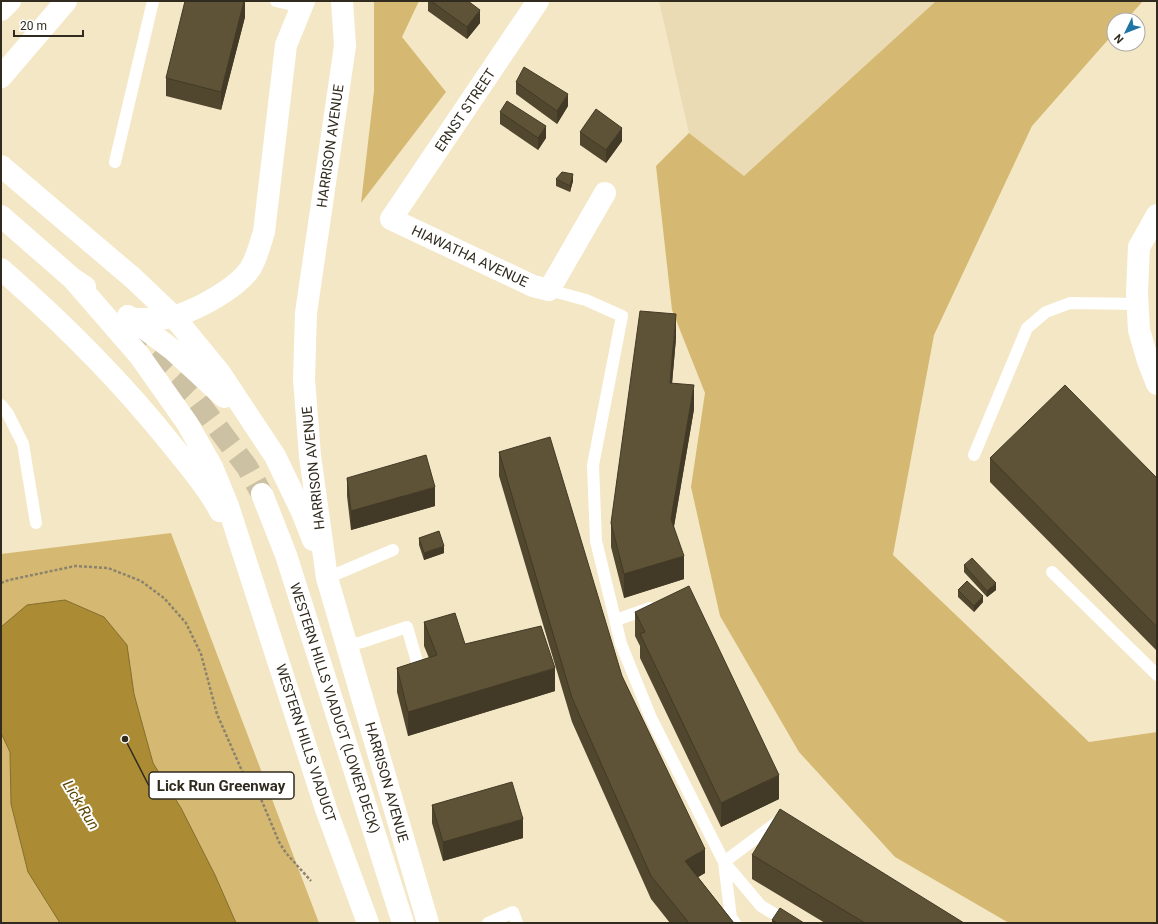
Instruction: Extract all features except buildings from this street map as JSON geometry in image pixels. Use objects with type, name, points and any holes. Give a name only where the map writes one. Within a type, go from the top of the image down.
[{"type":"main road","points":[[1,10],[10,1]]},
{"type":"main road","points":[[1,77],[66,1]]},
{"type":"main road","name":"HARRISON AVENUE","points":[[342,1],[345,46],[306,313],[304,378],[310,456],[327,578],[428,923]]},
{"type":"main road","name":"ERNST STREET","points":[[391,219],[538,1]]},
{"type":"main road","points":[[133,319],[174,317],[214,299],[233,286],[250,270],[264,232],[286,45],[302,4]]},
{"type":"main road","points":[[1,166],[133,278],[174,317],[220,373],[275,456],[302,512],[327,578]]},
{"type":"main road","points":[[549,290],[605,194]]},
{"type":"main road","points":[[1157,215],[1139,247],[1138,304],[1139,330],[1148,361],[1157,384]]},
{"type":"main road","points":[[1,216],[73,279],[139,355],[187,423],[212,467],[224,508]]},
{"type":"main road","points":[[1,216],[106,308]]},
{"type":"main road","name":"HIAWATHA AVENUE","points":[[391,219],[533,286],[549,290]]},
{"type":"main road","points":[[1,270],[46,309],[78,340],[152,421],[224,508]]},
{"type":"main road","points":[[73,279],[111,303],[173,350],[210,383],[256,428]]},
{"type":"main road","name":"WESTERN HILLS VIADUCT (LOWER DECK)","points":[[262,494],[286,555],[403,923]]},
{"type":"main road","name":"WESTERN HILLS VIADUCT","points":[[224,508],[246,562],[326,809],[368,923]]},
{"type":"lane","points":[[115,162],[153,1]]},
{"type":"lane","points":[[276,1],[302,4]]},
{"type":"lane","points":[[549,290],[586,300],[622,316],[593,465],[596,541],[621,644],[651,718],[724,862],[761,906],[789,923]]},
{"type":"lane","points":[[974,455],[1027,328],[1046,312],[1070,303],[1138,304]]},
{"type":"lane","points":[[1,405],[8,414],[23,444],[36,523]]},
{"type":"lane","points":[[327,578],[393,550]]},
{"type":"lane","points":[[1052,572],[1157,675]]},
{"type":"lane","points":[[616,620],[659,605]]},
{"type":"lane","points":[[346,646],[407,627],[418,664]]},
{"type":"lane","points":[[724,862],[786,815],[793,820]]},
{"type":"lane","points":[[724,862],[731,918],[735,923]]},
{"type":"lane","points":[[488,923],[513,912],[517,923]]},
{"type":"path","points":[[1,583],[75,566],[108,568],[141,581],[164,598],[186,623],[201,654],[217,714],[246,780],[261,799],[279,842],[286,853],[311,881]]},
{"type":"shaded area","points":[[374,1],[419,1],[402,37],[446,92],[361,203],[374,91]]},
{"type":"shaded area","points":[[659,1],[936,1],[744,176],[689,133]]},
{"type":"shaded area","points":[[936,1],[1143,1],[1133,12],[1106,12],[1106,42],[1032,126],[934,335],[893,555],[1089,742],[1157,732],[1157,923],[1009,923],[895,857],[799,752],[720,616],[691,487],[705,393],[672,310],[656,166],[689,133],[744,176]]},
{"type":"shaded area","points":[[171,533],[319,923],[1,923],[1,554]]},
{"type":"water","name":"Lick Run","points":[[65,600],[104,617],[127,645],[134,694],[153,763],[181,808],[215,875],[236,923],[60,923],[28,872],[11,804],[10,752],[1,733],[1,627],[27,605]]},
{"type":"tunnel","points":[[129,331],[193,395],[247,467],[262,494]]},
{"type":"place","name":"Lick Run Greenway","points":[[125,739]]}]
